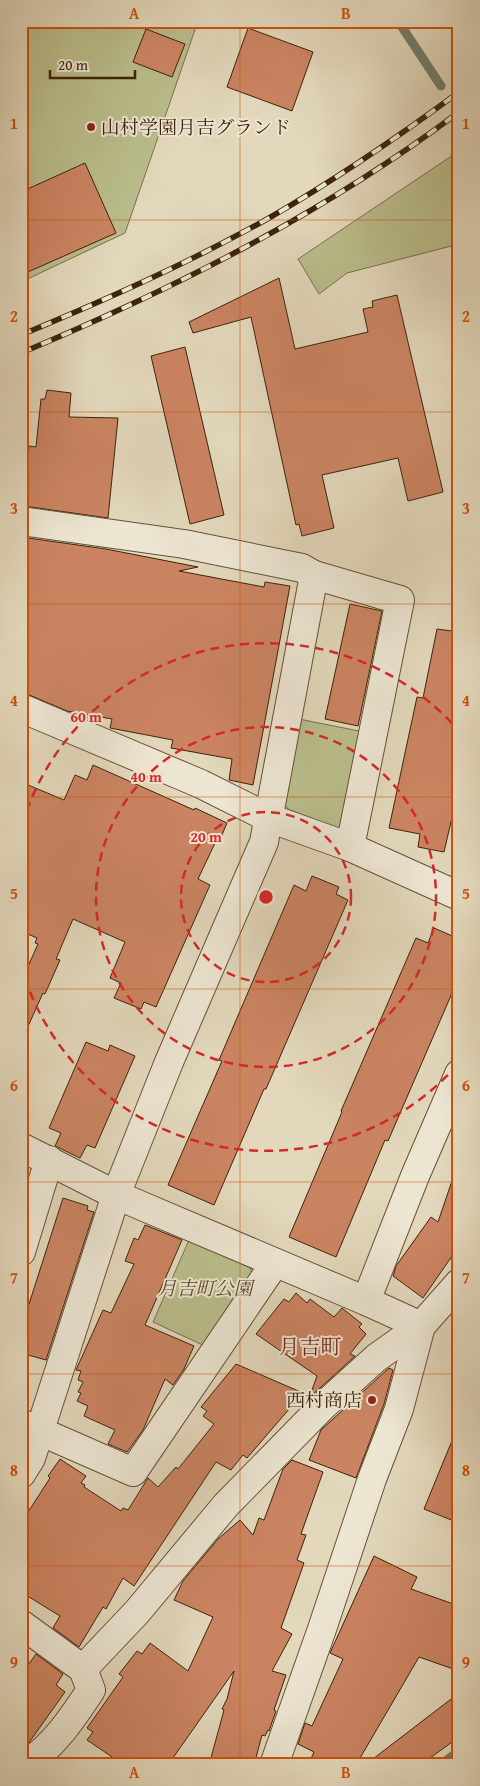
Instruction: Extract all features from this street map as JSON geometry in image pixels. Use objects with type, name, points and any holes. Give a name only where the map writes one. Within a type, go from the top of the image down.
[{"type":"street","points":[[21,521],[184,544],[302,568],[314,575],[400,600],[350,847]]},
{"type":"street","points":[[21,1474],[31,1458],[30,1426],[116,1195],[169,1062],[264,842],[314,575]]},
{"type":"street","points":[[21,708],[200,784],[269,818],[350,847],[459,896]]},
{"type":"street","points":[[366,1301],[415,1176],[459,1074]]},
{"type":"street","points":[[21,1147],[116,1195],[421,1326]]},
{"type":"street","points":[[21,1252],[49,1160]]},
{"type":"street","points":[[30,1426],[133,1472],[275,1263]]},
{"type":"street","points":[[83,1669],[136,1612],[226,1505],[320,1408],[376,1358],[421,1326],[459,1283]]},
{"type":"street","points":[[274,1765],[372,1478],[399,1409],[421,1326]]},
{"type":"street","points":[[21,1624],[83,1669],[91,1690],[66,1728],[43,1753],[26,1765]]},
{"type":"green space","name":"山村学園月吉グランド","points":[[21,21],[198,21],[125,233],[21,282]]},
{"type":"green space","points":[[459,151],[459,244],[347,273],[319,294],[298,259]]},
{"type":"green space","points":[[299,719],[364,732],[347,824],[339,830],[288,809],[285,805]]},
{"type":"green space","name":"月吉町公園","points":[[189,1240],[250,1267],[253,1278],[207,1347],[153,1322]]},
{"type":"building","points":[[248,28],[313,52],[292,111],[227,87]]},
{"type":"building","points":[[146,29],[185,44],[172,77],[133,62]]},
{"type":"building","points":[[85,163],[116,233],[21,275],[21,192]]},
{"type":"building","points":[[279,278],[295,349],[368,332],[363,309],[373,307],[372,301],[397,295],[443,492],[408,501],[398,458],[322,475],[334,528],[302,536],[299,524],[296,525],[251,317],[193,333],[189,322]]},
{"type":"building","points":[[185,347],[224,515],[190,524],[151,356]]},
{"type":"building","points":[[47,390],[71,393],[69,417],[118,418],[108,518],[24,506],[29,446],[36,447],[41,399],[45,399]]},
{"type":"building","points":[[21,537],[106,549],[198,567],[179,571],[264,587],[265,582],[290,586],[253,785],[229,780],[232,759],[171,748],[173,740],[110,728],[112,719],[67,711],[21,693]]},
{"type":"building","points":[[350,604],[382,611],[358,726],[325,719]]},
{"type":"building","points":[[437,629],[459,632],[459,787],[444,852],[418,847],[420,834],[389,828],[417,697],[423,698]]},
{"type":"building","points":[[93,765],[227,823],[219,842],[216,841],[198,879],[210,885],[156,1007],[144,1002],[141,1009],[114,998],[121,983],[110,978],[125,942],[73,919],[56,959],[60,960],[21,1042],[21,982],[38,944],[35,943],[37,938],[21,931],[21,782],[64,800],[75,775],[87,780]]},
{"type":"building","points":[[312,876],[339,887],[336,894],[348,900],[214,1205],[168,1185],[222,1061],[219,1060],[294,885],[306,891]]},
{"type":"building","points":[[434,928],[459,939],[459,977],[388,1141],[385,1140],[336,1257],[289,1237],[416,938],[428,943]]},
{"type":"building","points":[[86,1042],[108,1051],[110,1045],[135,1056],[95,1148],[87,1145],[80,1158],[55,1146],[61,1133],[49,1128]]},
{"type":"building","points":[[455,1172],[459,1173],[459,1246],[423,1298],[393,1276],[396,1266],[431,1217],[438,1222]]},
{"type":"building","points":[[63,1198],[88,1206],[87,1210],[94,1212],[46,1360],[21,1353],[21,1329]]},
{"type":"building","points":[[145,1225],[182,1240],[145,1325],[194,1346],[184,1369],[173,1385],[165,1379],[143,1430],[127,1452],[108,1444],[115,1430],[84,1416],[88,1406],[77,1401],[81,1393],[78,1392],[83,1382],[78,1380],[81,1371],[76,1370],[103,1310],[111,1313],[134,1264],[125,1261],[134,1238],[138,1240]]},
{"type":"building","points":[[296,1293],[307,1303],[310,1299],[334,1317],[342,1308],[362,1324],[359,1327],[366,1334],[350,1354],[355,1356],[309,1398],[317,1376],[256,1334],[284,1299],[289,1302]]},
{"type":"building","points":[[236,1364],[303,1393],[247,1458],[243,1455],[231,1470],[216,1462],[134,1586],[123,1578],[106,1609],[103,1607],[79,1647],[53,1628],[60,1616],[21,1592],[21,1523],[60,1459],[86,1476],[81,1483],[85,1485],[84,1487],[121,1511],[123,1508],[128,1510],[148,1478],[158,1487],[176,1467],[178,1469],[214,1424],[203,1416],[207,1411],[201,1407]]},
{"type":"building","points":[[389,1368],[393,1370],[384,1404],[356,1478],[309,1460],[321,1430]]},
{"type":"building","points":[[459,1426],[459,1523],[424,1509]]},
{"type":"building","points":[[292,1460],[323,1472],[301,1534],[306,1535],[297,1560],[304,1563],[281,1628],[292,1634],[272,1671],[286,1675],[269,1731],[265,1736],[262,1735],[254,1765],[209,1765],[224,1710],[222,1709],[227,1699],[234,1671],[168,1765],[124,1765],[87,1740],[93,1732],[87,1728],[123,1677],[119,1674],[137,1651],[142,1654],[150,1643],[188,1671],[213,1617],[174,1600],[183,1581],[218,1539],[240,1520],[253,1535],[259,1518],[264,1520],[283,1469]]},
{"type":"building","points":[[374,1556],[417,1577],[411,1589],[459,1606],[459,1671],[419,1657],[356,1765],[308,1765],[314,1752],[298,1744],[305,1723],[312,1726],[343,1659],[330,1653]]},
{"type":"building","points":[[36,1654],[63,1674],[56,1685],[65,1692],[28,1744],[21,1749],[21,1675]]},
{"type":"building","points":[[459,1693],[459,1736],[448,1745],[423,1763],[421,1760],[415,1765],[365,1765]]},
{"type":"waterway","points":[[398,21],[441,86]]},
{"type":"waterway","points":[[440,1765],[459,1751]]},
{"type":"railway","points":[[21,335],[146,280],[239,235],[318,189],[366,158],[459,92]]},
{"type":"railway","points":[[21,353],[136,302],[248,246],[302,216],[355,183],[408,149],[459,112]]},
{"type":"place","name":"山村学園月吉グランド","points":[[91,127]]},
{"type":"place","name":"西村商店","points":[[372,1400]]},
{"type":"district","name":"月吉町","points":[[310,1347]]}]
